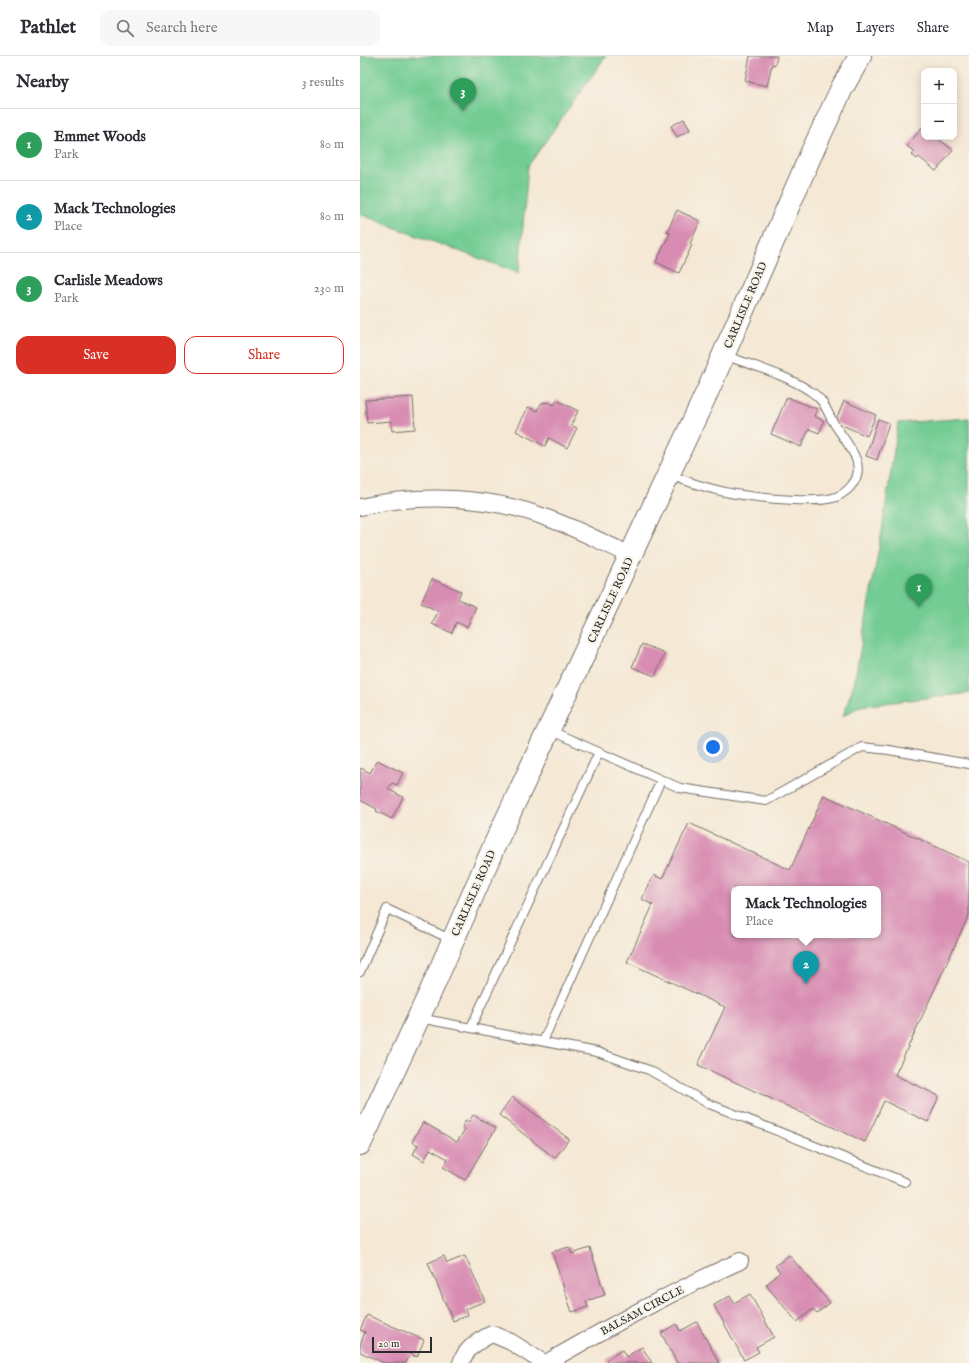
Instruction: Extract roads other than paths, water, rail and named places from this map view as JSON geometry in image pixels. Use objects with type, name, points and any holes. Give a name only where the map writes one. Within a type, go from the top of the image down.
[{"type":"main road","name":"CARLISLE ROAD","points":[[360,1144],[419,1017],[452,940],[548,730],[669,474],[812,152],[842,88],[860,56]]},
{"type":"street","points":[[360,507],[388,502],[444,498],[496,504],[547,518],[631,555]]},
{"type":"street","name":"BALSAM CIRCLE","points":[[461,1363],[463,1357],[479,1340],[492,1334],[511,1342],[545,1363],[740,1260]]},
{"type":"lane","points":[[669,474],[689,482],[742,495],[801,500],[836,497],[850,487],[856,480],[858,470],[855,455],[832,420],[826,406],[819,397],[796,382],[723,355]]},
{"type":"lane","points":[[548,730],[680,788],[766,801],[862,747],[889,750],[969,764]]},
{"type":"lane","points":[[470,1027],[599,752]]},
{"type":"lane","points":[[543,1041],[661,780]]},
{"type":"lane","points":[[360,972],[387,909],[452,940]]},
{"type":"lane","points":[[419,1017],[597,1052],[649,1070],[707,1103],[905,1182]]},
{"type":"place","name":"Carlisle Meadows","points":[[463,111]]},
{"type":"place","name":"Emmet Woods","points":[[919,607]]},
{"type":"place","name":"Mack Technologies","points":[[806,984]]}]
